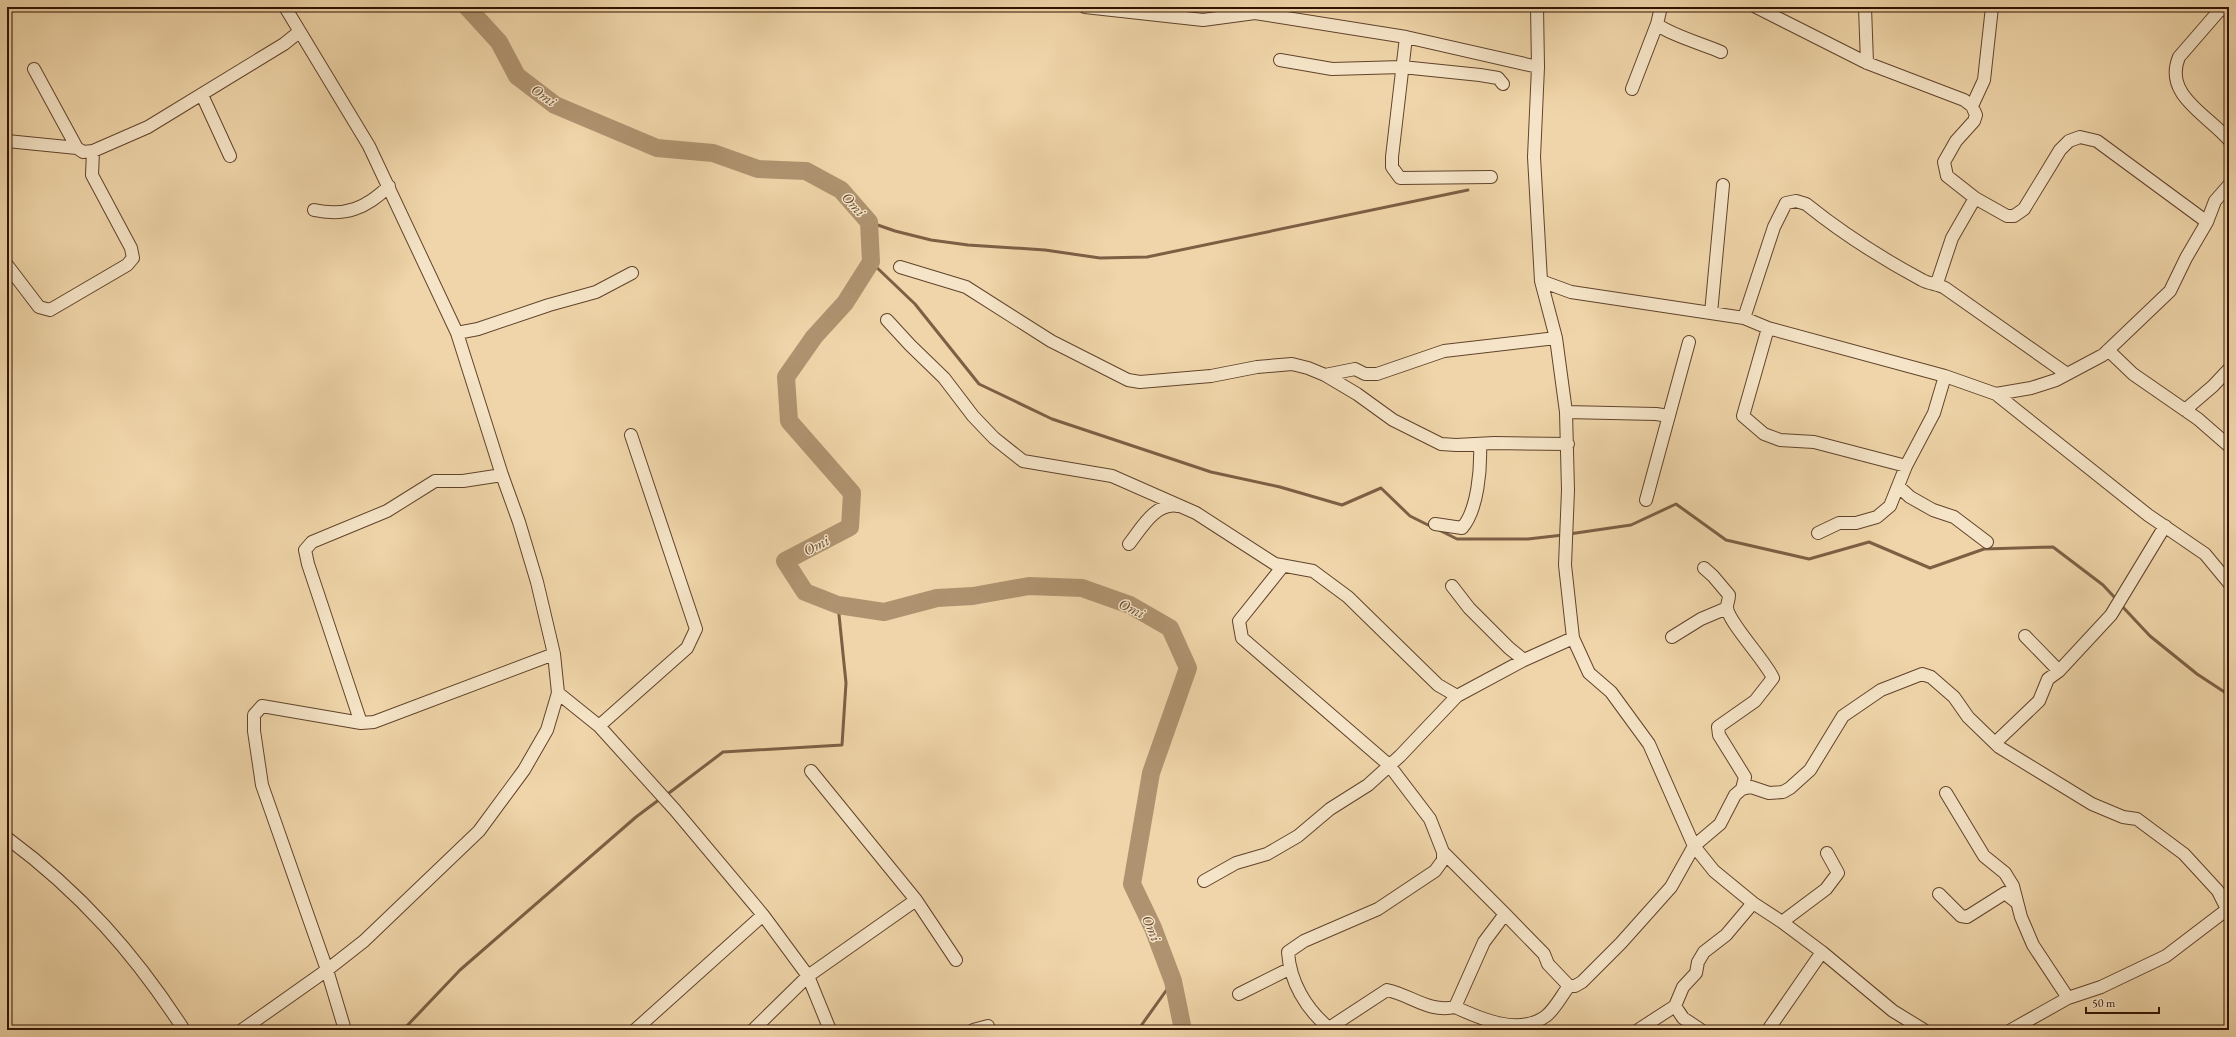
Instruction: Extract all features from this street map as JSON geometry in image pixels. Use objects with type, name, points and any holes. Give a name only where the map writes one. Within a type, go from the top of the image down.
[{"type":"street","points":[[242,1030],[327,970],[364,941],[479,831],[524,770],[547,730],[558,693],[554,654],[522,530],[502,476],[457,333],[369,146],[298,32],[285,7]]},
{"type":"street","points":[[1085,7],[1203,20],[1255,13],[1406,37],[1538,67]]},
{"type":"street","points":[[1537,7],[1538,67],[1534,157],[1541,280],[1556,338],[1566,412],[1568,490],[1565,566],[1573,638],[1589,673],[1610,692],[1649,744],[1694,846],[1714,872],[1753,903],[1782,922],[1822,952],[1893,1011],[1924,1030]]},
{"type":"street","points":[[1632,89],[1657,24],[1661,7]]},
{"type":"street","points":[[1756,7],[1769,10],[1868,63],[1938,89],[1964,100],[1972,106],[1976,115],[1974,121],[1956,141],[1944,162],[1947,176],[1975,198],[2007,216],[2014,216],[2024,209],[2060,150],[2069,141],[2080,137],[2097,141],[2207,222]]},
{"type":"street","points":[[1865,7],[1868,63]]},
{"type":"street","points":[[1972,106],[1984,80],[1992,7]]},
{"type":"street","points":[[2221,9],[2179,57],[2175,66],[2174,76],[2179,90],[2189,103],[2229,140]]},
{"type":"street","points":[[1657,24],[1665,31],[1674,32],[1721,52]]},
{"type":"street","points":[[34,69],[77,148],[83,152],[93,152],[148,127],[284,44],[298,32]]},
{"type":"street","points":[[1406,37],[1392,157],[1394,172],[1400,178],[1491,177]]},
{"type":"street","points":[[1280,60],[1332,68],[1402,67],[1480,75],[1498,78],[1502,84]]},
{"type":"street","points":[[202,95],[230,156]]},
{"type":"street","points":[[7,141],[77,148]]},
{"type":"street","points":[[8,270],[39,307],[50,310],[127,265],[133,258],[131,248],[92,174],[93,152]]},
{"type":"street","points":[[1711,313],[1723,185]]},
{"type":"street","points":[[314,210],[326,212],[347,212],[376,200],[389,186]]},
{"type":"street","points":[[1996,394],[2031,388],[2067,374],[2103,355],[2170,291],[2186,258],[2207,222],[2215,201],[2228,187]]},
{"type":"street","points":[[1937,283],[1952,238],[1975,198]]},
{"type":"street","points":[[1744,318],[1774,227],[1786,203],[1796,201],[1806,204],[1867,249],[1925,282],[1937,283],[1996,322],[2067,374]]},
{"type":"street","points":[[900,267],[966,287],[1051,341],[1128,380],[1140,382],[1211,376],[1257,367],[1292,364],[1308,368],[1325,375],[1357,394],[1393,420],[1441,444],[1568,444]]},
{"type":"street","points":[[457,333],[596,292],[632,273]]},
{"type":"street","points":[[1541,280],[1571,292],[1744,318],[1768,328],[1945,376],[1996,394],[2165,526],[2205,554],[2229,583]]},
{"type":"street","points":[[887,320],[944,378],[973,416],[994,438],[1023,461],[1112,476],[1196,513],[1282,566],[1313,571],[1348,597],[1438,685],[1457,696]]},
{"type":"street","points":[[1768,328],[1743,416],[1764,434],[1780,440],[1814,442],[1906,466]]},
{"type":"street","points":[[1325,375],[1355,369],[1366,374],[1377,374],[1444,351],[1556,338]]},
{"type":"street","points":[[1646,500],[1689,342]]},
{"type":"street","points":[[2108,350],[2133,374],[2185,410],[2229,446]]},
{"type":"street","points":[[2185,410],[2213,386],[2229,369]]},
{"type":"street","points":[[1818,533],[1839,523],[1856,523],[1877,517],[1890,506],[1906,466],[1934,413],[1945,376]]},
{"type":"street","points":[[1566,412],[1656,414],[1669,416]]},
{"type":"street","points":[[598,726],[687,648],[696,629],[631,435]]},
{"type":"street","points":[[1435,524],[1462,528],[1469,520],[1481,468],[1480,444]]},
{"type":"street","points":[[361,723],[308,564],[305,550],[312,542],[387,511],[434,481],[462,481],[502,476]]},
{"type":"street","points":[[1898,486],[1910,497],[1933,510],[1954,517],[1988,542]]},
{"type":"street","points":[[1129,544],[1156,511],[1170,504],[1181,506]]},
{"type":"street","points":[[1995,743],[2039,702],[2048,680],[2059,671],[2111,615],[2165,526]]},
{"type":"street","points":[[1282,566],[1239,621],[1242,638],[1389,765],[1430,819],[1443,852],[1443,860],[1435,871],[1378,909],[1304,941],[1288,952],[1289,969],[1293,980],[1313,1014],[1329,1028],[1387,990],[1423,1005],[1446,1009],[1454,1007],[1487,1022],[1514,1025],[1535,1022],[1547,1015],[1569,986]]},
{"type":"street","points":[[1704,568],[1729,595],[1727,608],[1736,625],[1769,668],[1773,678],[1755,701],[1718,727],[1719,735],[1745,777],[1742,789]]},
{"type":"street","points":[[1452,586],[1469,608],[1485,622],[1509,648],[1524,660]]},
{"type":"street","points":[[1672,637],[1701,619],[1727,608]]},
{"type":"street","points":[[2025,636],[2059,671]]},
{"type":"street","points":[[1204,881],[1236,863],[1267,854],[1298,836],[1330,809],[1368,785],[1457,696],[1524,660],[1573,638]]},
{"type":"street","points":[[344,1030],[327,970],[262,785],[254,731],[254,715],[262,706],[361,723],[374,722],[554,654]]},
{"type":"street","points":[[1443,852],[1544,954],[1548,964],[1569,986],[1575,986],[1582,982],[1621,943],[1671,887],[1694,846],[1720,824],[1735,795],[1742,789],[1751,787],[1769,793],[1783,792],[1790,788],[1810,770],[1843,716],[1881,690],[1922,674],[1931,677],[1954,697],[1968,717],[1995,743],[2054,783],[2092,804],[2123,817],[2137,819],[2184,854],[2218,891],[2228,908],[2166,956],[2101,988],[2068,998],[2011,1030]]},
{"type":"street","points":[[558,693],[598,726],[675,810],[763,915],[808,976],[830,1030]]},
{"type":"street","points":[[811,771],[916,900],[956,960]]},
{"type":"street","points":[[1946,793],[1984,856],[2005,873],[2013,886],[2015,901],[2033,945],[2068,998]]},
{"type":"street","points":[[8,841],[71,889],[127,950],[184,1030]]},
{"type":"street","points":[[1782,922],[1826,889],[1838,873],[1827,853]]},
{"type":"street","points":[[1938,894],[1961,916],[1967,917],[2005,893],[2015,901]]},
{"type":"street","points":[[753,1030],[808,976],[916,900]]},
{"type":"street","points":[[1638,1030],[1674,1006],[1683,987],[1696,973],[1698,962],[1704,952],[1726,935],[1753,903]]},
{"type":"street","points":[[1454,1007],[1484,942],[1505,914]]},
{"type":"street","points":[[635,1030],[763,915]]},
{"type":"street","points":[[1768,1030],[1822,952]]},
{"type":"street","points":[[1239,994],[1289,969]]},
{"type":"street","points":[[1674,1006],[1683,1018],[1701,1030]]},
{"type":"street","points":[[973,1030],[988,1026]]},
{"type":"waterway","name":"Omi","points":[[467,7],[499,42],[517,76],[555,105],[657,148],[713,153],[758,169],[806,171],[841,190],[869,222],[871,262],[845,303],[814,337],[786,377],[789,421],[852,493],[850,527],[785,561],[805,592],[838,605],[884,612],[937,598],[973,596],[1029,586],[1082,588],[1130,605],[1170,628],[1188,668],[1151,773],[1132,884],[1153,928],[1173,981],[1183,1030]]},
{"type":"waterway","points":[[869,222],[895,231],[931,240],[968,245],[1045,250],[1100,258],[1147,257],[1468,190]]},
{"type":"waterway","points":[[871,262],[915,304],[979,384],[1052,419],[1211,472],[1280,487],[1342,505],[1381,488],[1410,516],[1432,527]]},
{"type":"waterway","points":[[1569,534],[1631,525],[1676,504],[1726,540],[1809,559],[1869,542],[1930,568],[1984,549],[2053,547],[2103,585],[2117,600]]},
{"type":"waterway","points":[[1437,529],[1457,539],[1528,539],[1563,535]]},
{"type":"waterway","points":[[2120,604],[2150,636],[2197,674],[2229,695]]},
{"type":"waterway","points":[[665,796],[723,752],[842,745],[846,683],[838,605]]},
{"type":"waterway","points":[[403,1030],[460,970],[636,817],[660,799]]},
{"type":"waterway","points":[[1138,1030],[1173,981]]}]
